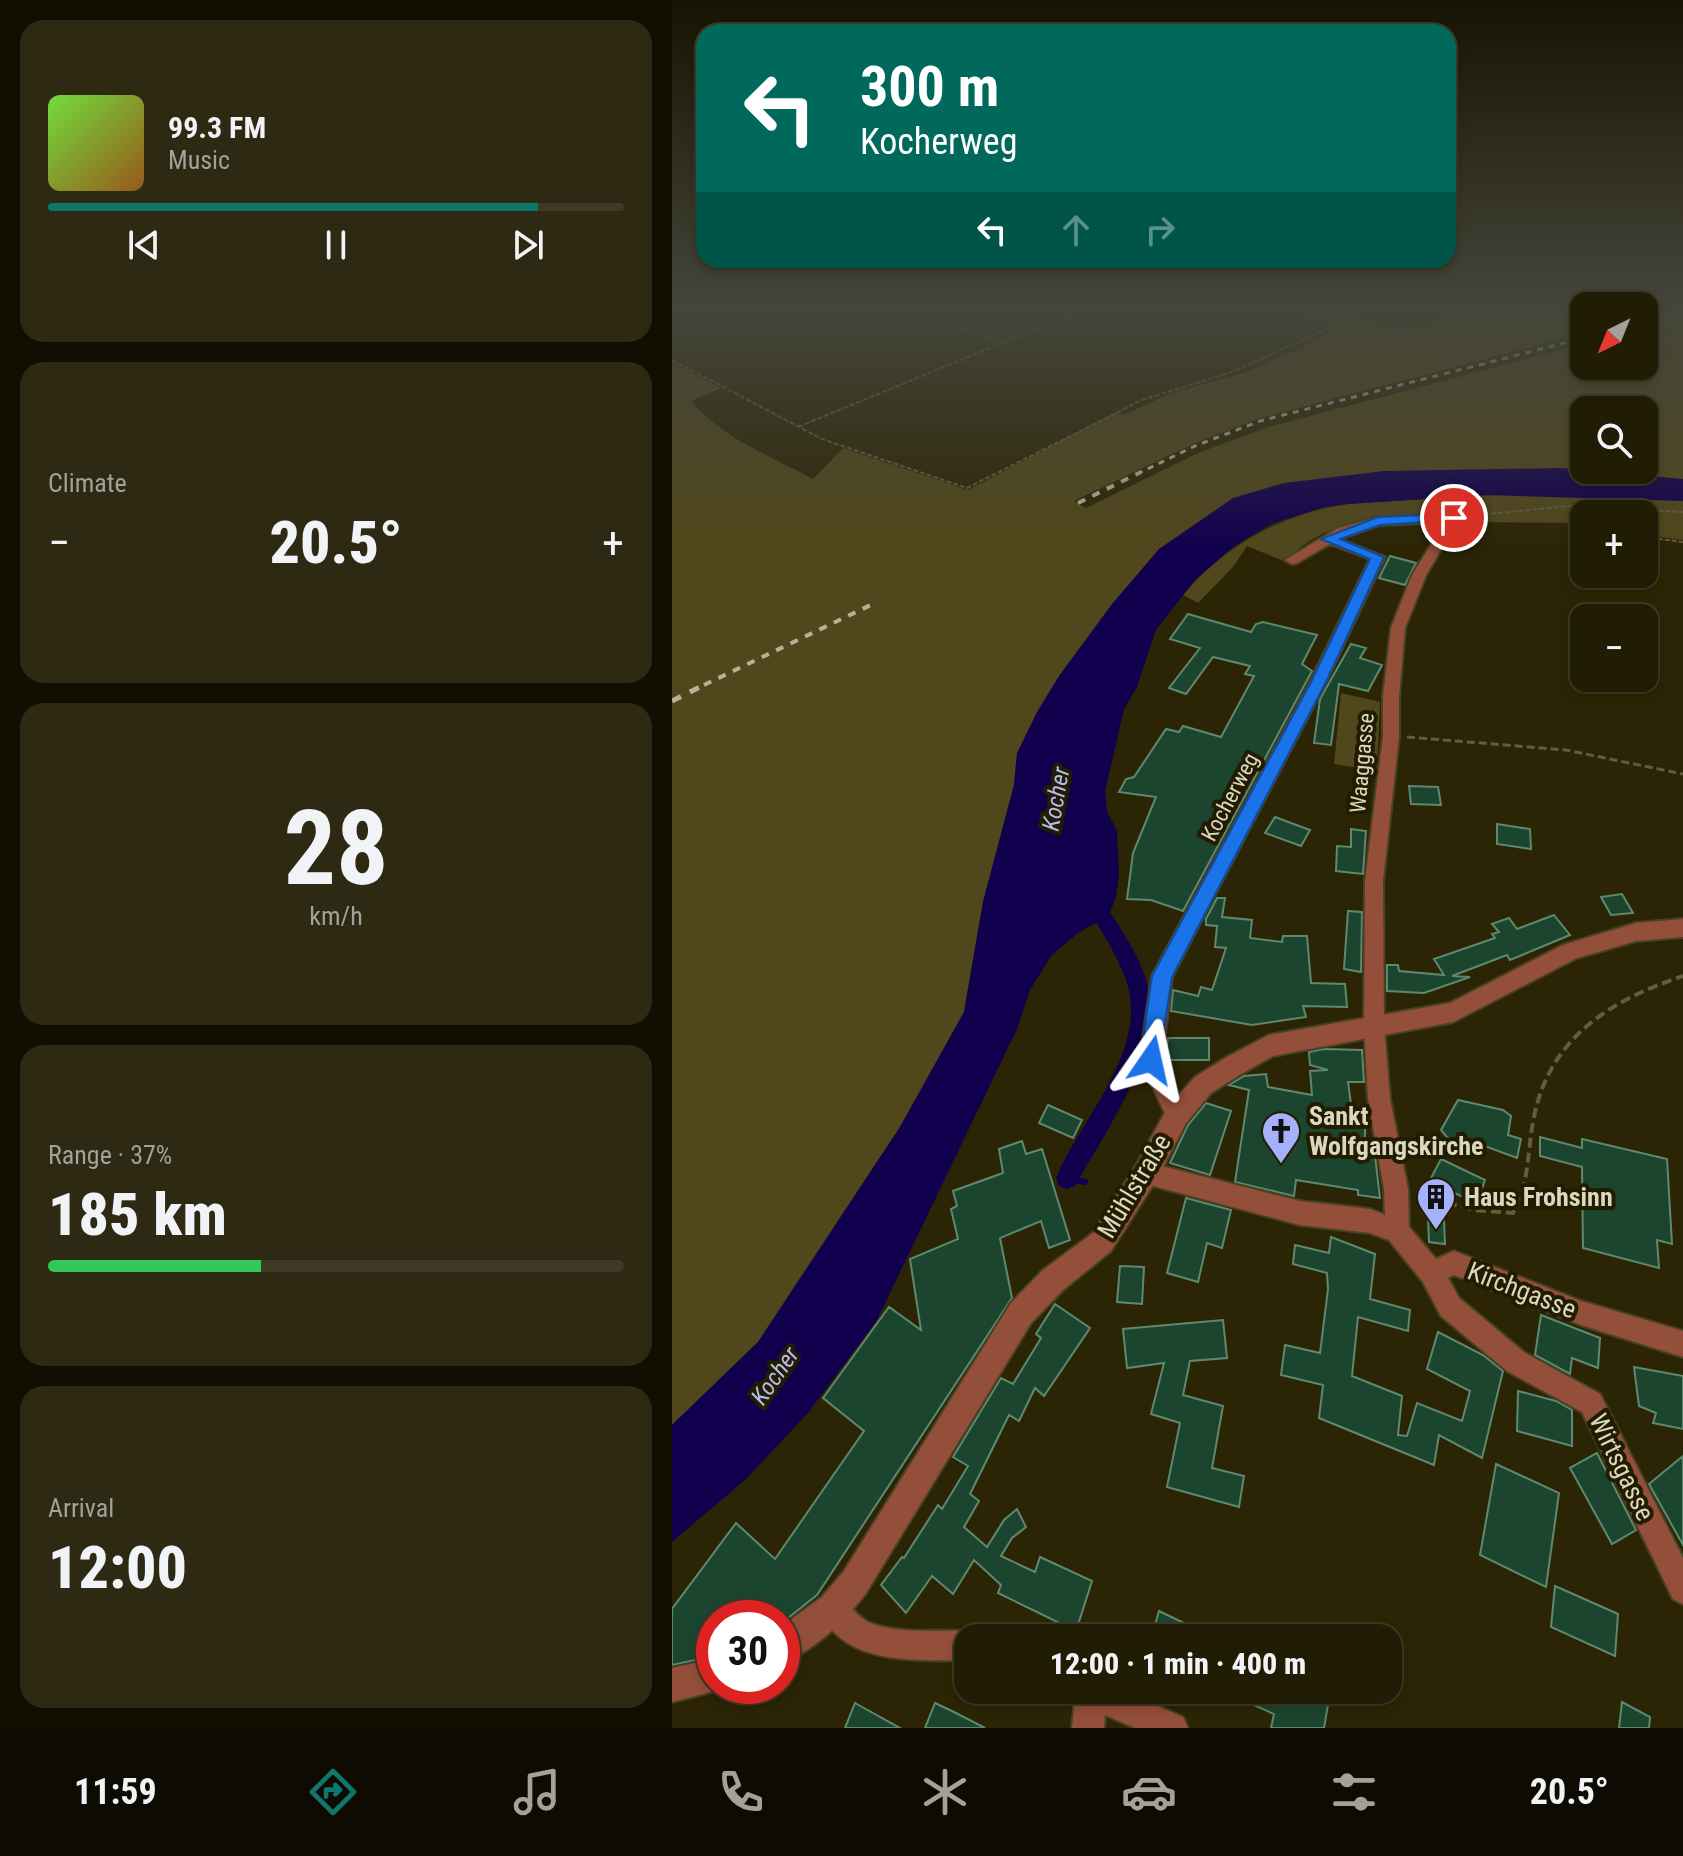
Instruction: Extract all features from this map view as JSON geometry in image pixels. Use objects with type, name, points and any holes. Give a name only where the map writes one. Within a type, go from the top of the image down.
[{"type":"street","points":[[1292,560],[1328,539],[1378,521],[1454,518]]},
{"type":"street","name":"Waaggasse","points":[[1397,1232],[1396,1189],[1379,1099],[1374,1026],[1374,881],[1391,736],[1391,696],[1398,628],[1419,575],[1454,518]]},
{"type":"street","name":"Kocherweg","points":[[1177,1115],[1151,1060],[1162,976],[1318,682],[1378,557],[1328,539]]},
{"type":"street","name":"Mühlstraße","points":[[800,1633],[834,1609],[855,1582],[1021,1313],[1053,1280],[1102,1242],[1146,1173],[1177,1115],[1203,1085],[1269,1046],[1453,1012],[1571,951],[1636,932],[1683,928]]},
{"type":"street","points":[[1146,1173],[1300,1213],[1370,1221],[1397,1232]]},
{"type":"street","name":"Kirchgasse","points":[[1397,1232],[1432,1273],[1454,1263],[1581,1313],[1683,1344]]},
{"type":"street","name":"Wirtsgasse","points":[[1432,1273],[1450,1307],[1516,1362],[1591,1403],[1683,1589]]},
{"type":"street","points":[[834,1609],[852,1630],[879,1642],[954,1645]]},
{"type":"street","points":[[672,1685],[696,1680]]},
{"type":"street","points":[[1088,1728],[1089,1704]]},
{"type":"street","points":[[1117,1704],[1172,1728]]},
{"type":"path","points":[[726,389],[840,446],[967,488],[1142,400],[1179,389]]},
{"type":"path","points":[[798,427],[891,389]]},
{"type":"path","points":[[1454,518],[1568,506],[1683,512]]},
{"type":"path","points":[[1658,539],[1683,542]]},
{"type":"path","points":[[1391,736],[1566,750],[1683,774]]},
{"type":"path","points":[[1396,1189],[1474,1210],[1513,1213],[1522,1199],[1534,1113],[1555,1066],[1574,1039],[1600,1013],[1683,976]]},
{"type":"shaded area","points":[[672,389],[720,389],[691,401],[718,426],[748,446],[813,479],[843,448],[968,490],[1116,412],[1124,415],[1187,389],[1373,389],[1258,419],[1193,444],[1074,501],[1086,508],[1198,453],[1268,427],[1414,389],[1683,389],[1683,540],[1658,537],[1658,500],[1570,500],[1570,523],[1463,522],[1471,518],[1462,513],[1391,517],[1345,525],[1323,534],[1303,546],[1286,562],[1247,546],[1233,567],[1198,603],[1183,595],[1218,561],[1257,534],[1300,515],[1348,504],[1495,495],[1479,471],[1237,510],[1017,753],[1014,785],[983,902],[964,1012],[900,1127],[758,1342],[672,1425]]},
{"type":"shaded area","points":[[1341,693],[1380,702],[1377,771],[1334,764]]},
{"type":"water","name":"Kocher","points":[[1562,468],[1570,469],[1570,484],[1658,484],[1658,477],[1683,479],[1683,501],[1484,495],[1324,507],[1271,524],[1233,547],[1195,580],[1156,630],[1137,687],[1124,709],[1105,792],[1107,811],[1117,831],[1119,874],[1116,897],[1109,915],[1078,933],[1051,956],[1030,990],[1017,1029],[877,1320],[808,1413],[745,1480],[672,1542],[672,1425],[758,1342],[900,1127],[964,1012],[983,902],[1014,785],[1017,753],[1059,676],[1112,604],[1159,549],[1233,498],[1284,483],[1384,471]]},
{"type":"building","points":[[1390,556],[1416,563],[1405,585],[1379,578]]},
{"type":"building","points":[[1188,614],[1251,632],[1256,624],[1263,622],[1317,635],[1302,664],[1312,671],[1183,911],[1151,900],[1127,899],[1133,853],[1156,797],[1119,792],[1126,779],[1134,777],[1166,729],[1179,732],[1183,726],[1221,737],[1254,676],[1245,674],[1250,666],[1213,657],[1186,694],[1169,688],[1200,648],[1170,639]]},
{"type":"building","points":[[1351,644],[1366,648],[1360,658],[1382,665],[1368,691],[1339,684],[1331,745],[1314,743],[1320,699]]},
{"type":"building","points":[[1409,786],[1438,787],[1441,805],[1411,804]]},
{"type":"building","points":[[1275,817],[1310,830],[1301,846],[1265,833]]},
{"type":"building","points":[[1497,824],[1530,829],[1531,849],[1497,844]]},
{"type":"building","points":[[1351,829],[1366,831],[1363,874],[1336,871],[1337,846],[1351,847]]},
{"type":"building","points":[[1622,894],[1633,913],[1611,915],[1601,897]]},
{"type":"building","points":[[1217,898],[1225,898],[1222,917],[1252,920],[1250,938],[1282,942],[1283,936],[1307,936],[1311,983],[1345,984],[1347,1007],[1303,1006],[1306,1017],[1252,1025],[1171,1011],[1173,990],[1198,996],[1201,987],[1212,990],[1226,948],[1215,947],[1217,926],[1206,925]]},
{"type":"building","points":[[1348,911],[1362,912],[1361,972],[1344,969]]},
{"type":"building","points":[[1554,915],[1570,935],[1510,960],[1507,955],[1452,976],[1470,977],[1424,993],[1387,991],[1387,965],[1398,965],[1399,971],[1444,975],[1434,959],[1495,938],[1492,934],[1499,932],[1492,924],[1509,918],[1517,929]]},
{"type":"building","points":[[1168,1038],[1209,1038],[1209,1060],[1165,1060]]},
{"type":"building","points":[[1324,1049],[1362,1050],[1364,1082],[1348,1082],[1352,1112],[1366,1114],[1364,1155],[1375,1156],[1380,1198],[1358,1195],[1358,1190],[1296,1180],[1294,1196],[1235,1182],[1249,1090],[1229,1085],[1244,1076],[1266,1074],[1268,1087],[1312,1095],[1310,1071],[1328,1070],[1310,1065],[1309,1052]]},
{"type":"building","points":[[1458,1100],[1503,1110],[1511,1116],[1508,1135],[1521,1139],[1517,1158],[1460,1137],[1455,1147],[1441,1130]]},
{"type":"building","points":[[1206,1103],[1231,1111],[1210,1175],[1170,1163],[1188,1125]]},
{"type":"building","points":[[1048,1105],[1082,1120],[1073,1138],[1039,1123]]},
{"type":"building","points":[[1540,1137],[1582,1148],[1582,1139],[1667,1159],[1672,1244],[1657,1240],[1659,1268],[1583,1248],[1582,1167],[1540,1156]]},
{"type":"building","points":[[1022,1141],[1026,1154],[1042,1149],[1070,1240],[1049,1248],[1041,1221],[1000,1238],[1012,1298],[817,1595],[800,1608],[800,1600],[696,1600],[696,1660],[672,1665],[672,1609],[736,1523],[775,1559],[864,1431],[823,1398],[889,1307],[921,1330],[910,1259],[958,1239],[951,1209],[957,1206],[953,1191],[1003,1173],[999,1149]]},
{"type":"building","points":[[1441,1159],[1485,1180],[1477,1203],[1429,1182]]},
{"type":"building","points":[[1186,1198],[1231,1210],[1222,1248],[1207,1243],[1198,1282],[1167,1273]]},
{"type":"building","name":"Haus Frohsinn","points":[[1428,1218],[1444,1220],[1445,1244],[1429,1242]]},
{"type":"building","points":[[1331,1237],[1375,1254],[1370,1299],[1410,1310],[1408,1331],[1358,1317],[1352,1376],[1402,1396],[1398,1435],[1407,1436],[1417,1403],[1462,1421],[1470,1391],[1427,1369],[1438,1332],[1483,1355],[1503,1371],[1482,1458],[1439,1435],[1434,1465],[1319,1418],[1323,1385],[1281,1375],[1285,1345],[1320,1353],[1328,1289],[1327,1273],[1293,1264],[1295,1245],[1329,1253]]},
{"type":"building","points":[[1120,1266],[1144,1267],[1142,1304],[1117,1302]]},
{"type":"building","points":[[1055,1304],[1090,1328],[1044,1396],[1035,1388],[1019,1421],[1009,1415],[970,1494],[979,1501],[964,1527],[987,1547],[1004,1520],[1017,1509],[1026,1527],[1012,1538],[1001,1556],[1035,1572],[1040,1557],[1092,1581],[1078,1624],[1062,1624],[998,1593],[1001,1585],[974,1560],[953,1594],[932,1576],[906,1613],[881,1585],[904,1558],[938,1505],[942,1509],[968,1466],[953,1457],[1001,1378],[1013,1384],[1041,1338],[1036,1334]]},
{"type":"building","points":[[1541,1315],[1600,1338],[1598,1368],[1572,1358],[1570,1374],[1535,1355]]},
{"type":"building","points":[[1223,1320],[1227,1358],[1190,1361],[1183,1395],[1223,1406],[1212,1468],[1244,1476],[1239,1507],[1167,1487],[1180,1423],[1151,1414],[1164,1363],[1127,1368],[1123,1329]]},
{"type":"building","points":[[1634,1367],[1683,1376],[1683,1429],[1653,1423],[1656,1413],[1639,1406]]},
{"type":"building","points":[[1518,1391],[1556,1401],[1572,1410],[1572,1446],[1517,1431]]},
{"type":"building","points":[[1597,1453],[1636,1530],[1612,1544],[1570,1468]]},
{"type":"building","points":[[1683,1456],[1683,1545],[1649,1484]]},
{"type":"building","points":[[1496,1464],[1559,1493],[1546,1587],[1480,1555]]},
{"type":"building","points":[[1555,1586],[1618,1614],[1615,1656],[1551,1627]]},
{"type":"building","points":[[1159,1611],[1186,1624],[1155,1624]]},
{"type":"building","points":[[1622,1702],[1650,1717],[1649,1728],[1619,1728]]},
{"type":"building","points":[[855,1703],[900,1728],[845,1728]]},
{"type":"building","points":[[935,1703],[952,1711],[985,1728],[925,1728]]},
{"type":"building","points":[[1252,1704],[1328,1705],[1324,1728],[1271,1728],[1274,1714]]},
{"type":"waterway","points":[[1067,1178],[1119,1086],[1138,1035],[1141,1010],[1135,977],[1092,899]]},
{"type":"waterway","points":[[1067,1178],[1085,1182]]},
{"type":"railway","points":[[1137,474],[1195,446],[1260,421],[1386,389]]},
{"type":"railway","points":[[1078,503],[1141,472]]},
{"type":"railway","points":[[704,685],[877,602]]},
{"type":"railway","points":[[704,685],[708,683]]},
{"type":"railway","points":[[672,701],[704,685]]},
{"type":"place","name":"Sankt Wolfgangskirche","points":[[1281,1165]]},
{"type":"place","name":"Haus Frohsinn","points":[[1436,1231]]},
{"type":"route","points":[[1151,1060],[1162,976],[1318,682],[1378,557],[1328,539],[1343,531],[1378,521],[1454,518]]}]
